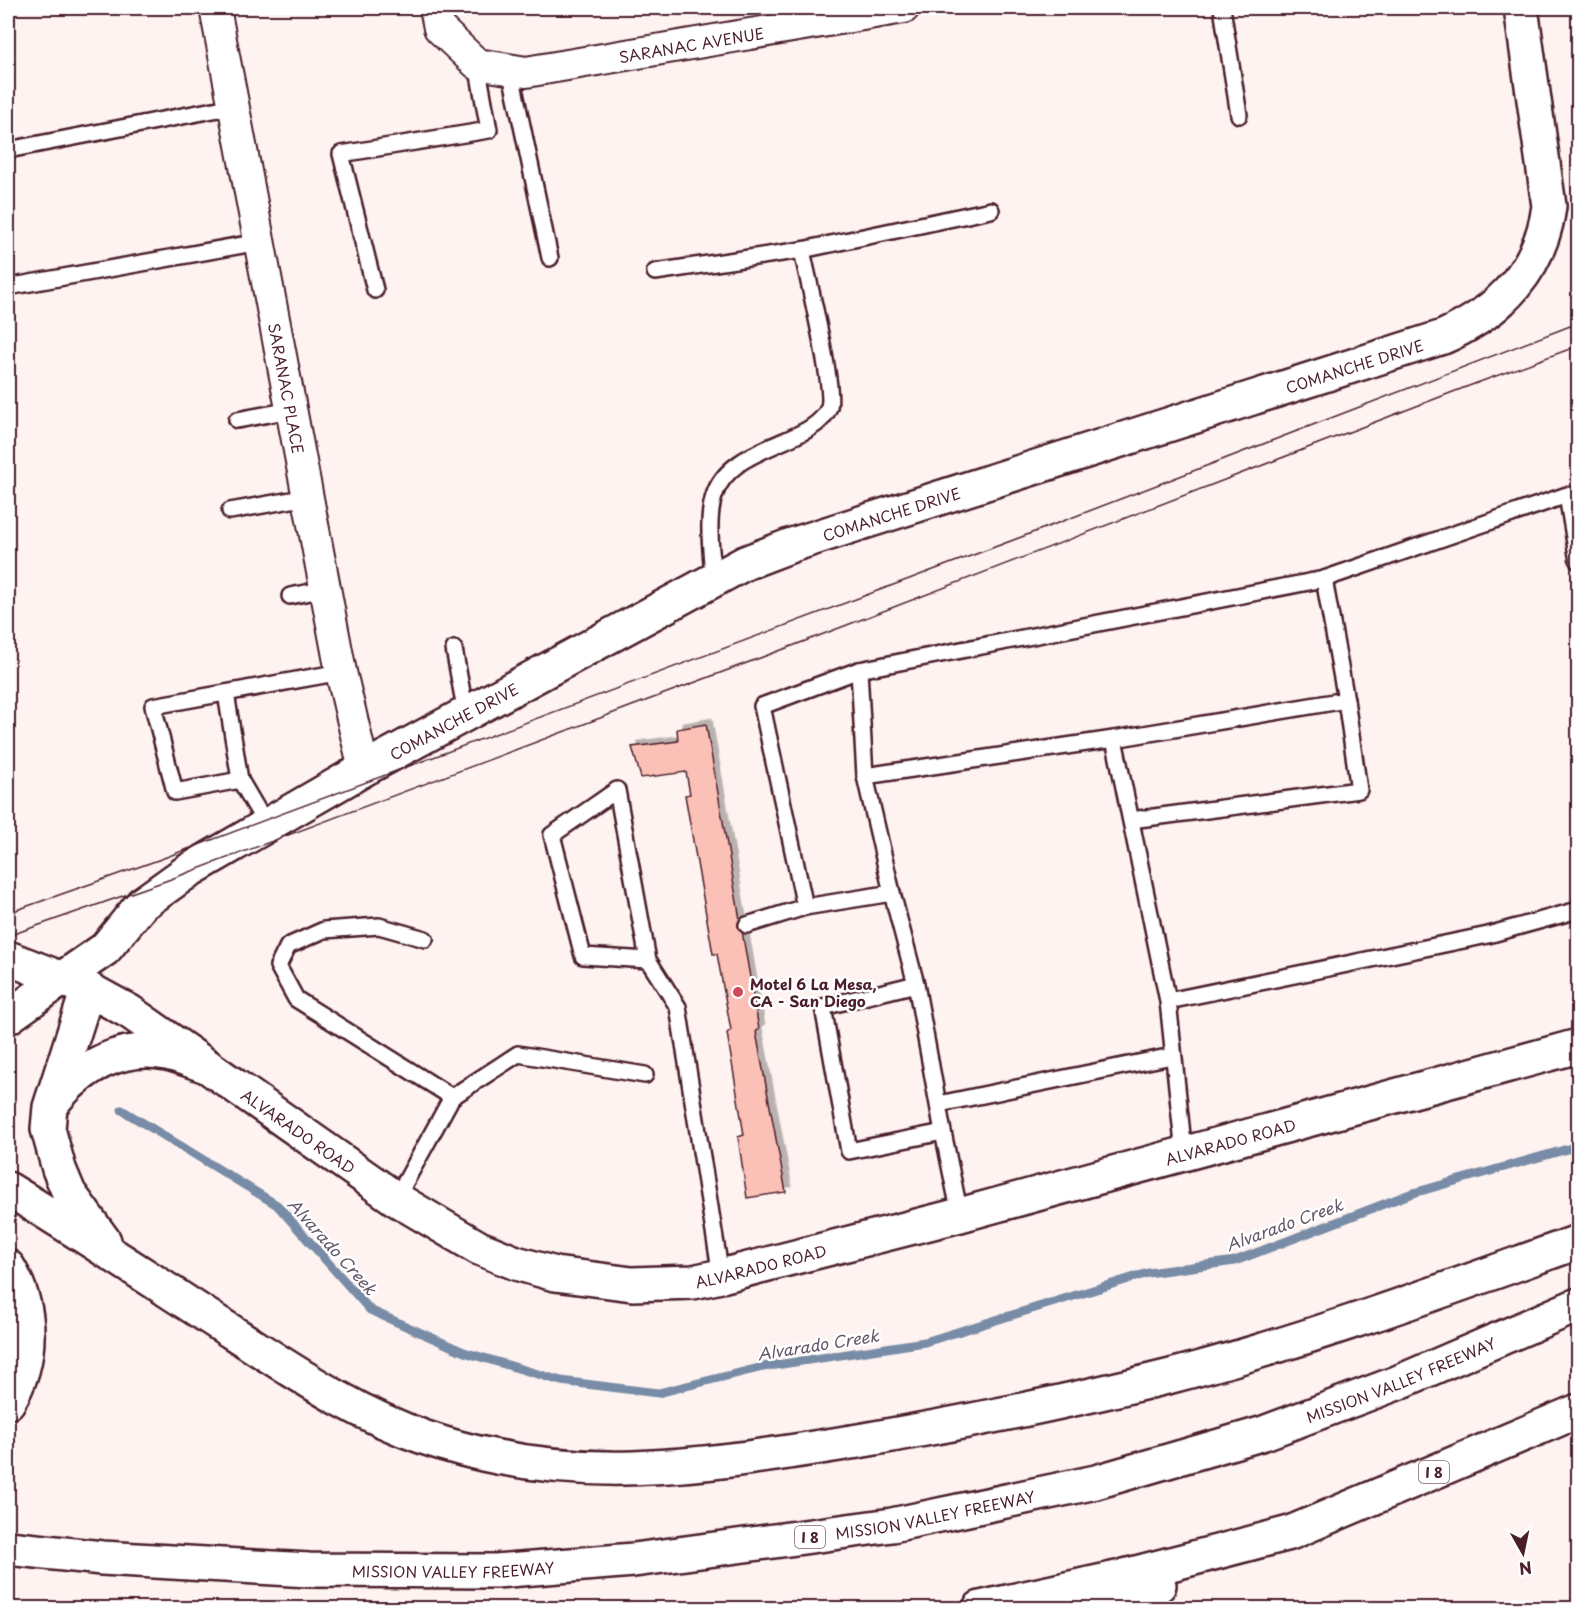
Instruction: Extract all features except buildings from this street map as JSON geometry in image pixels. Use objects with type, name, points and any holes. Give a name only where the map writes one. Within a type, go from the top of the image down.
[{"type":"main road","name":"COMANCHE DRIVE","points":[[116,1257],[69,1192],[58,1169],[48,1129],[50,1107],[76,983],[142,904],[188,871],[364,769],[713,578],[792,545],[1443,337],[1483,317],[1532,263],[1547,226],[1550,206],[1521,8]]},
{"type":"main road","name":"ALVARADO ROAD","points":[[8,958],[76,983],[130,1012],[396,1199],[479,1248],[516,1263],[555,1274],[641,1284],[693,1282],[721,1276],[960,1215],[1578,1046]]},
{"type":"main road","points":[[8,1017],[76,983]]},
{"type":"main road","points":[[50,1107],[79,1073],[98,1061],[120,1055],[145,1051],[167,1053],[207,1066]]},
{"type":"main road","points":[[8,1189],[306,1379],[385,1422],[427,1438],[519,1462],[610,1470],[665,1468],[785,1453],[958,1424],[1174,1375],[1307,1336],[1578,1242]]},
{"type":"main road","points":[[8,1267],[22,1298],[28,1339],[20,1378],[8,1402]]},
{"type":"main road","name":"MISSION VALLEY FREEWAY","points":[[8,1548],[102,1558],[309,1570],[495,1571],[634,1560],[892,1525],[1096,1482],[1264,1432],[1397,1383],[1578,1305]]},
{"type":"main road","name":"I 8","points":[[980,1608],[1121,1577],[1290,1533],[1578,1411]]},
{"type":"main road","points":[[1100,1608],[1290,1533]]},
{"type":"street","name":"SARANAC PLACE","points":[[215,8],[341,672],[364,769]]},
{"type":"street","points":[[435,8],[439,28],[477,64]]},
{"type":"street","name":"SARANAC AVENUE","points":[[477,64],[526,72],[904,8]]},
{"type":"lane","points":[[1222,8],[1239,115]]},
{"type":"lane","points":[[375,290],[341,154],[489,130],[477,64]]},
{"type":"lane","points":[[510,69],[550,258]]},
{"type":"lane","points":[[8,150],[234,106]]},
{"type":"lane","points":[[655,272],[802,250],[991,210]]},
{"type":"lane","points":[[8,287],[259,242]]},
{"type":"lane","points":[[713,578],[711,511],[714,495],[723,479],[733,467],[750,456],[812,426],[829,406],[828,376],[802,250]]},
{"type":"lane","points":[[237,420],[291,410]]},
{"type":"lane","points":[[805,907],[762,706],[859,670],[1324,579],[1567,495],[1578,561]]},
{"type":"lane","points":[[230,511],[308,496]]},
{"type":"lane","points":[[1131,820],[1359,790],[1346,700],[1324,579]]},
{"type":"lane","points":[[290,596],[326,589]]},
{"type":"lane","points":[[454,649],[466,714]]},
{"type":"lane","points":[[859,670],[865,777],[916,984],[960,1215]]},
{"type":"lane","points":[[240,780],[175,792],[153,706],[341,672]]},
{"type":"lane","points":[[226,693],[240,780],[267,826]]},
{"type":"lane","points":[[865,777],[1114,739],[1346,700]]},
{"type":"lane","points":[[1114,739],[1168,1001],[1184,1154]]},
{"type":"lane","points":[[648,960],[583,956],[552,835],[617,790],[648,960],[678,1007],[721,1276]]},
{"type":"lane","points":[[747,925],[805,907],[892,893]]},
{"type":"lane","points":[[1168,1001],[1488,935],[1578,910]]},
{"type":"lane","points":[[425,939],[380,926],[324,930],[288,946],[278,966],[296,999],[452,1097]]},
{"type":"lane","points":[[916,984],[823,1007],[849,1151],[943,1132]]},
{"type":"lane","points":[[396,1199],[452,1097],[518,1054],[645,1075]]},
{"type":"lane","points":[[939,1104],[1172,1056]]},
{"type":"waterway","name":"Alvarado Creek","points":[[122,1110],[277,1205],[370,1310],[464,1352],[561,1381],[658,1393],[763,1367],[925,1342],[1148,1273],[1235,1261],[1410,1194],[1578,1146]]},
{"type":"tram line","points":[[8,913],[161,859],[1024,536],[1578,323]]},
{"type":"tram line","points":[[8,936],[171,879],[808,640],[1578,346]]},
{"type":"place","name":"Motel 6 La Mesa, CA - San Diego","points":[[738,992]]}]
